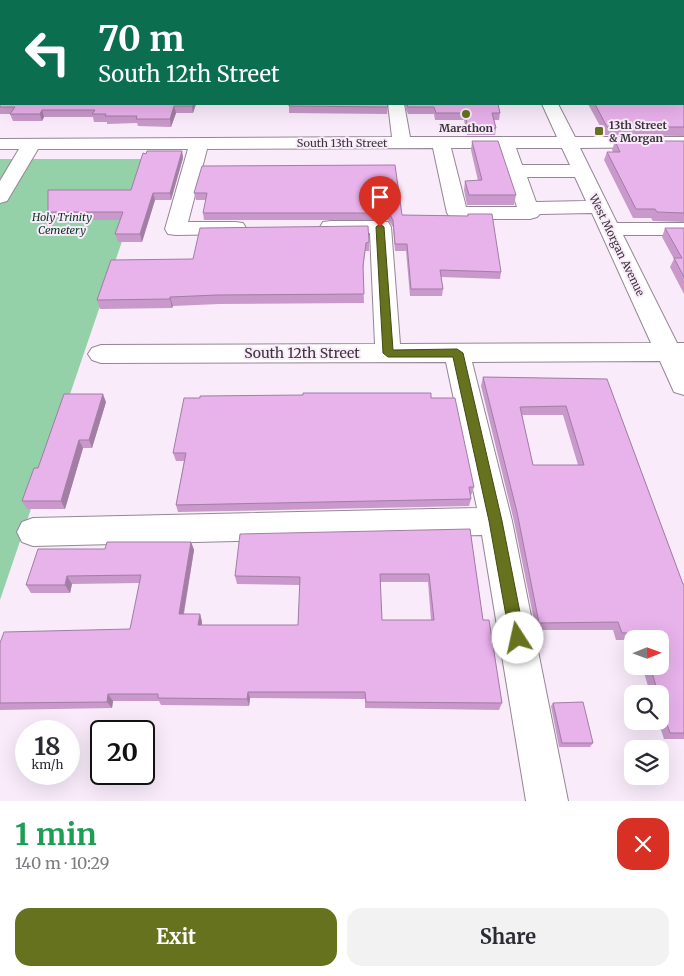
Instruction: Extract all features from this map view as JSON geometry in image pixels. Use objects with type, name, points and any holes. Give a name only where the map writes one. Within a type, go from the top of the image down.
[{"type":"street","points":[[396,105],[402,143]]},
{"type":"street","name":"West Morgan Avenue","points":[[550,105],[609,229],[676,352],[684,386]]},
{"type":"street","name":"South 13th Street","points":[[0,144],[684,142]]},
{"type":"street","points":[[441,143],[457,213],[530,213],[505,143]]},
{"type":"street","points":[[0,196],[32,144]]},
{"type":"street","points":[[199,144],[176,229],[254,228]]},
{"type":"street","points":[[515,171],[582,171]]},
{"type":"street","points":[[528,208],[599,207]]},
{"type":"street","points":[[312,227],[380,227],[388,353]]},
{"type":"street","points":[[609,229],[684,229]]},
{"type":"street","name":"South 12th Street","points":[[101,354],[676,352]]},
{"type":"street","points":[[457,353],[496,521],[547,801]]},
{"type":"street","points":[[32,532],[496,521]]},
{"type":"green space","name":"Holy Trinity Cemetery","points":[[0,159],[150,159],[0,600]]},
{"type":"building","points":[[0,105],[192,105],[174,106],[170,119],[136,119],[137,116],[92,114],[95,110],[42,110],[40,114],[10,114],[15,107],[0,107]]},
{"type":"building","points":[[387,105],[388,107],[289,106]]},
{"type":"building","points":[[407,105],[498,105],[500,113],[492,113],[496,128],[468,128],[465,113],[436,113],[434,107],[408,107]]},
{"type":"building","points":[[596,105],[684,105],[684,127],[607,127]]},
{"type":"building","points":[[472,141],[498,141],[516,195],[469,195],[465,181],[482,180]]},
{"type":"building","points":[[615,141],[684,141],[684,213],[657,212],[655,209],[636,209],[607,152],[620,152]]},
{"type":"building","points":[[147,151],[182,151],[170,193],[153,193],[140,234],[115,234],[123,212],[48,212],[48,190],[131,190],[143,153],[146,154]]},
{"type":"building","points":[[395,165],[402,215],[468,216],[468,214],[492,214],[501,272],[440,270],[443,289],[411,289],[407,244],[395,244],[393,220],[389,213],[203,213],[207,193],[194,193],[202,166]]},
{"type":"building","points":[[368,226],[369,242],[366,243],[363,266],[364,294],[217,295],[170,297],[170,299],[97,300],[111,260],[193,259],[200,228]]},
{"type":"building","points":[[665,228],[684,228],[684,277],[674,258],[682,258]]},
{"type":"building","points":[[483,377],[607,379],[684,584],[684,733],[670,733],[669,685],[656,685],[653,675],[669,675],[669,630],[624,630],[624,633],[622,633],[618,622],[539,623],[517,512]],"holes":[[[566,406],[584,465],[533,465],[520,407]]]},
{"type":"building","points":[[303,393],[431,393],[431,398],[455,398],[474,487],[469,487],[471,499],[176,505],[186,453],[173,453],[184,398],[200,398],[200,396],[303,395]]},
{"type":"building","points":[[64,394],[103,394],[89,440],[79,440],[61,501],[22,501],[34,468],[38,468]]},
{"type":"building","points":[[470,529],[483,620],[489,620],[502,703],[366,702],[365,692],[248,692],[247,699],[158,698],[158,694],[108,694],[107,702],[0,703],[0,643],[4,632],[130,629],[141,575],[67,576],[65,585],[26,585],[38,549],[105,549],[107,542],[191,542],[179,614],[200,614],[198,625],[298,625],[300,577],[235,576],[240,534]],"holes":[[[380,574],[429,574],[434,620],[382,620]]]},
{"type":"building","points":[[583,702],[593,743],[562,743],[553,703]]},
{"type":"place","name":"Marathon","points":[[466,114]]},
{"type":"place","name":"13th Street & Morgan","points":[[599,131]]},
{"type":"route","points":[[380,227],[388,353],[457,353],[496,521],[518,638]]}]
